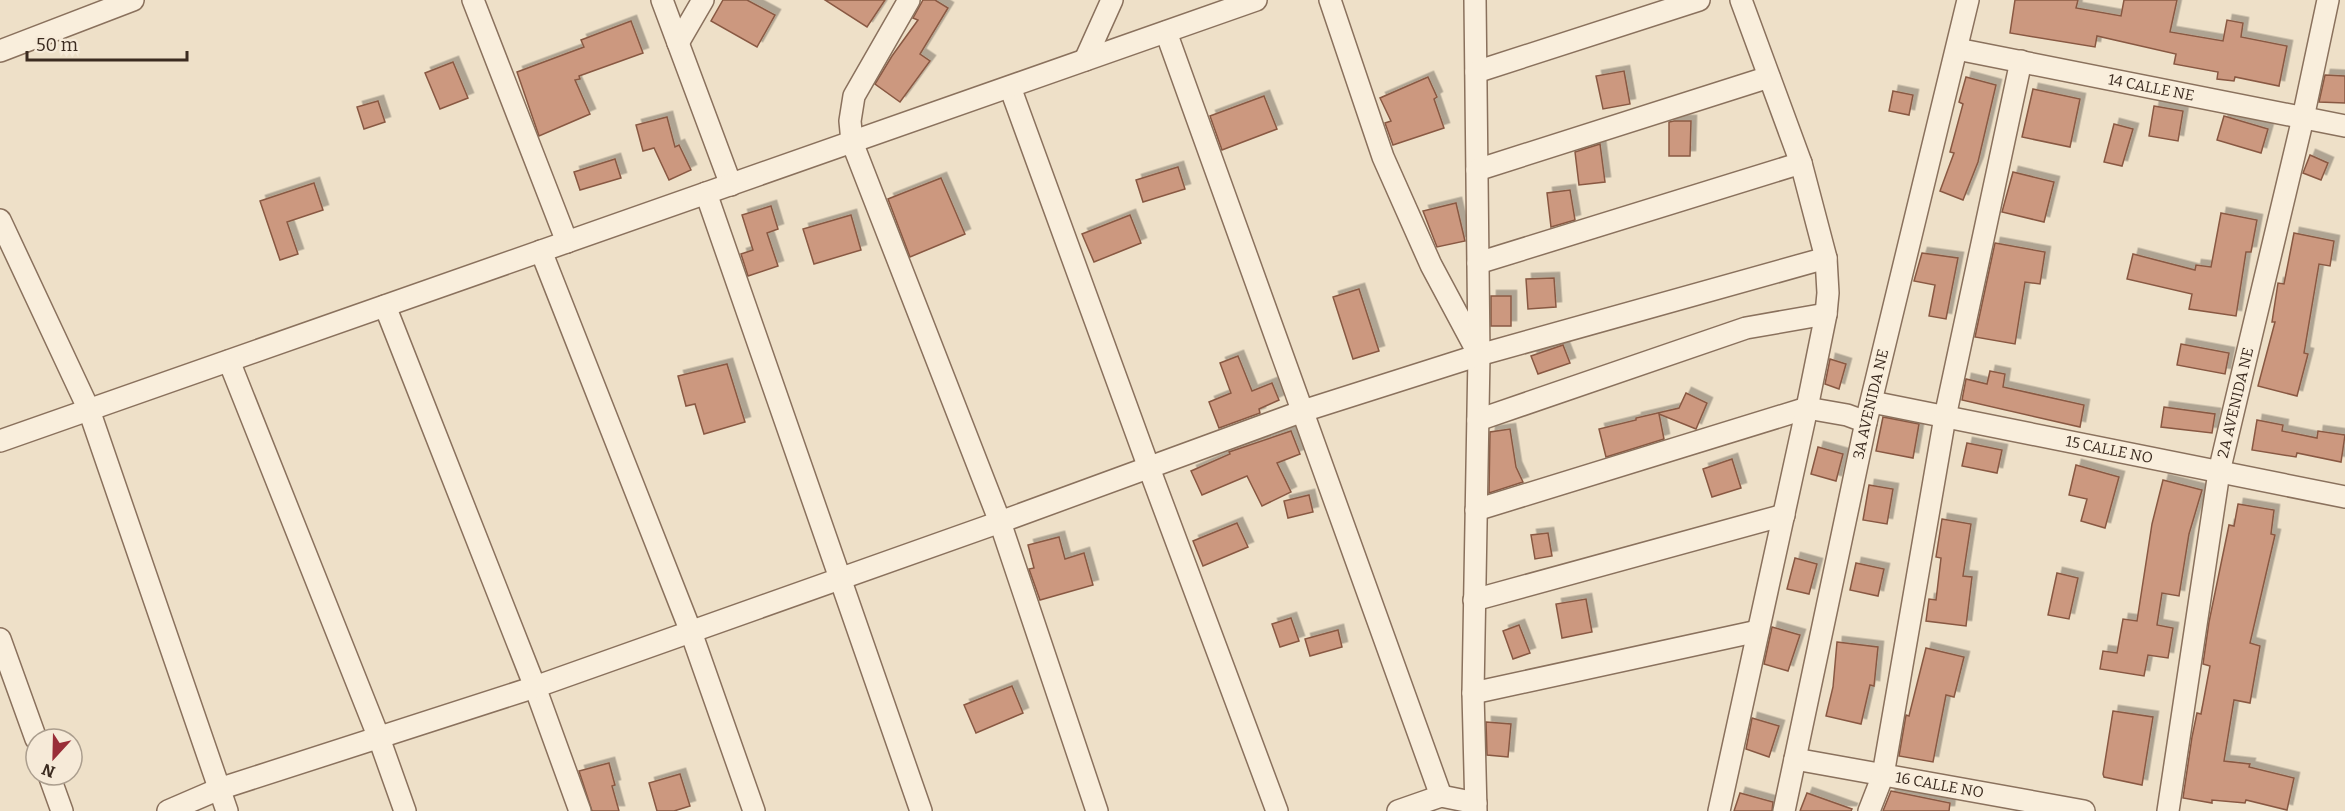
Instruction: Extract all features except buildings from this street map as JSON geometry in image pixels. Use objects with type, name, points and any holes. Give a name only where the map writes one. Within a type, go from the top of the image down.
[{"type":"street","points":[[0,51],[133,0]]},
{"type":"street","points":[[473,0],[567,242]]},
{"type":"street","points":[[662,0],[731,185]]},
{"type":"street","points":[[678,43],[703,0]]},
{"type":"street","points":[[909,0],[854,96],[850,121],[852,142],[1000,522],[1097,811]]},
{"type":"street","points":[[0,441],[1256,0]]},
{"type":"street","points":[[1330,0],[1383,157],[1431,266],[1479,355]]},
{"type":"street","points":[[1398,811],[1442,796],[1476,807],[1473,693],[1479,355],[1475,0]]},
{"type":"street","points":[[1476,72],[1699,0]]},
{"type":"street","points":[[1719,811],[1807,408],[1826,314],[1828,292],[1826,258],[1801,163],[1741,0]]},
{"type":"street","name":"3A AVENIDA NE","points":[[1784,811],[1869,412],[1968,0]]},
{"type":"street","name":"2A AVENIDA NE","points":[[2168,811],[2219,472],[2303,118],[2328,0]]},
{"type":"street","points":[[1085,60],[1104,3]]},
{"type":"street","points":[[1166,32],[1442,796]]},
{"type":"street","name":"14 CALLE NE","points":[[1957,49],[2345,126]]},
{"type":"street","points":[[1869,811],[1883,775],[1945,417],[2021,61]]},
{"type":"street","points":[[1477,170],[1769,77]]},
{"type":"street","points":[[1010,87],[1277,811]]},
{"type":"street","points":[[1478,263],[1801,163]]},
{"type":"street","points":[[706,193],[921,811]]},
{"type":"street","points":[[0,220],[89,410],[227,811]]},
{"type":"street","points":[[542,251],[691,632],[754,811]]},
{"type":"street","points":[[168,811],[219,789],[535,687],[842,579],[1303,411],[1479,355],[1826,258]]},
{"type":"street","points":[[385,306],[535,687],[580,811]]},
{"type":"street","points":[[1478,420],[1746,328],[1826,314]]},
{"type":"street","points":[[230,361],[405,811]]},
{"type":"street","points":[[1476,510],[1807,408]]},
{"type":"street","name":"15 CALLE NO","points":[[1807,408],[1847,415],[1869,412],[1945,417],[2345,497]]},
{"type":"street","points":[[1474,600],[1784,515]]},
{"type":"street","points":[[1473,693],[1758,631]]},
{"type":"street","points":[[0,639],[32,727]]},
{"type":"street","name":"16 CALLE NO","points":[[1795,759],[2084,811]]},
{"type":"street","points":[[53,787],[62,811]]}]
